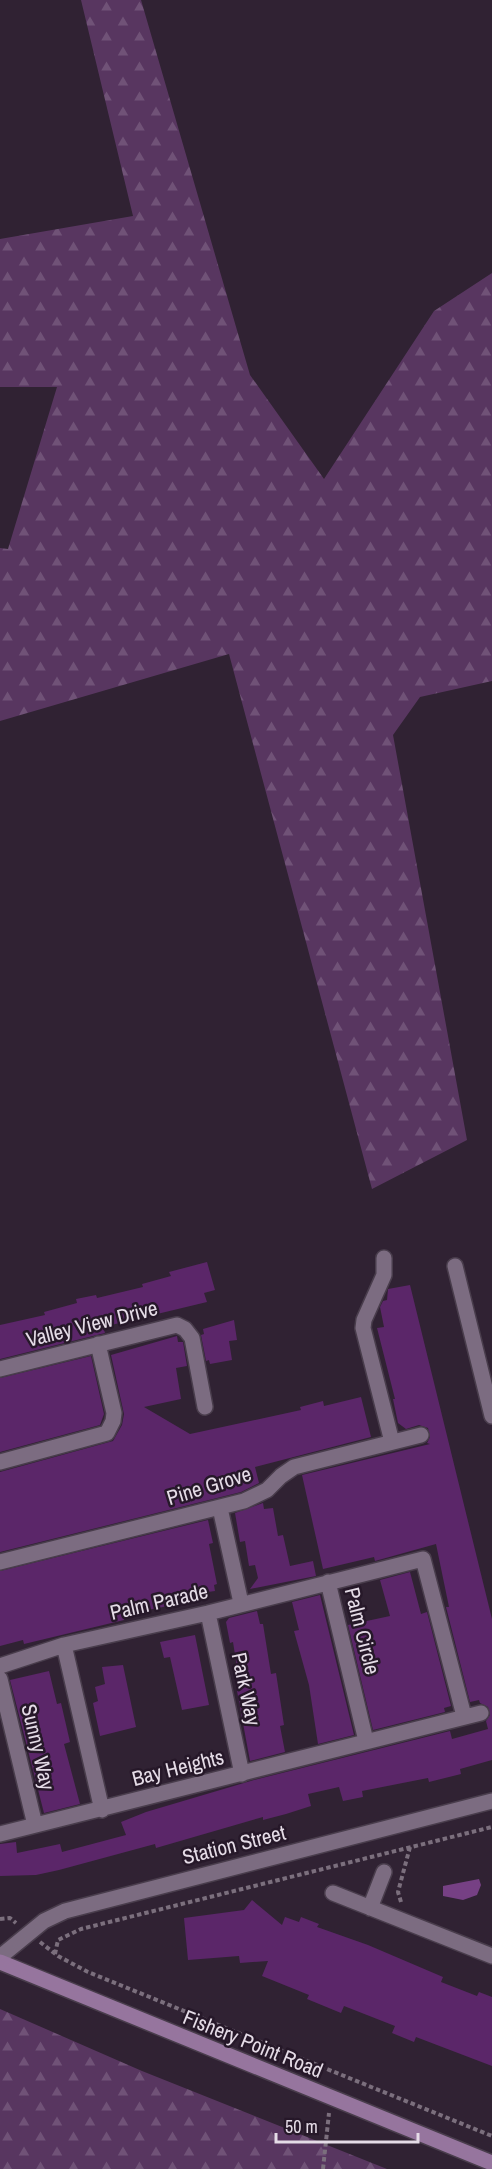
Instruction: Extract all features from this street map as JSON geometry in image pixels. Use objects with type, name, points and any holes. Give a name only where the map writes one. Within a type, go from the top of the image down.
[{"type":"main road","name":"Fishery Point Road","points":[[0,1962],[492,2163]]},
{"type":"street","points":[[384,1258],[384,1275],[364,1320],[363,1328],[393,1442]]},
{"type":"street","points":[[455,1266],[492,1416]]},
{"type":"street","name":"Valley View Drive","points":[[0,1369],[173,1325],[185,1329],[192,1338],[205,1407]]},
{"type":"street","points":[[0,1462],[107,1433],[112,1426],[114,1413],[98,1344]]},
{"type":"street","name":"Pine Grove","points":[[0,1562],[244,1501],[267,1490],[280,1476],[294,1467],[421,1435]]},
{"type":"street","points":[[220,1508],[241,1603]]},
{"type":"street","name":"Palm Circle","points":[[366,1741],[328,1582],[423,1559],[464,1716]]},
{"type":"street","name":"Palm Parade","points":[[0,1666],[64,1645],[208,1613],[328,1582]]},
{"type":"street","name":"Park Way","points":[[208,1613],[242,1774]]},
{"type":"street","points":[[64,1645],[102,1810]]},
{"type":"street","name":"Sunny Way","points":[[0,1679],[35,1826]]},
{"type":"street","points":[[366,1741],[481,1713]]},
{"type":"street","name":"Bay Heights","points":[[0,1834],[102,1810],[366,1741]]},
{"type":"street","name":"Station Street","points":[[0,1957],[44,1921],[65,1911],[492,1801]]},
{"type":"street","points":[[370,1908],[384,1872]]},
{"type":"street","points":[[333,1893],[492,1956]]},
{"type":"path","points":[[55,1954],[58,1940],[81,1929],[492,1827]]},
{"type":"path","points":[[410,1847],[398,1892],[399,1900],[416,1909],[410,1923]]},
{"type":"path","points":[[28,1933],[55,1954],[120,1985],[492,2136]]},
{"type":"path","points":[[323,2169],[330,2097]]},
{"type":"green space","points":[[81,0],[141,0],[250,375],[324,479],[434,311],[492,273],[492,681],[420,697],[393,735],[467,1140],[372,1189],[229,654],[0,721],[0,548],[8,549],[57,387],[0,387],[0,239],[133,216]]},
{"type":"green space","points":[[0,2009],[142,2071],[387,2169],[0,2169]]},
{"type":"shaded area","points":[[479,1879],[481,1885],[477,1895],[463,1900],[443,1896],[443,1886]]},
{"type":"building","points":[[207,1262],[215,1290],[204,1293],[207,1302],[103,1327],[105,1333],[0,1359],[0,1325],[45,1315],[44,1312],[77,1303],[76,1299],[96,1295],[97,1298],[143,1287],[142,1284],[171,1276],[169,1272]]},
{"type":"building","points":[[410,1285],[492,1619],[492,1760],[460,1769],[461,1774],[429,1782],[428,1778],[362,1791],[363,1797],[343,1801],[339,1787],[308,1794],[311,1806],[286,1814],[263,1820],[263,1817],[156,1848],[155,1844],[36,1875],[0,1876],[0,1844],[16,1842],[17,1853],[60,1844],[62,1852],[126,1835],[121,1822],[146,1812],[254,1780],[450,1731],[452,1739],[488,1729],[486,1721],[490,1715],[488,1707],[479,1700],[470,1702],[446,1607],[449,1607],[436,1544],[375,1561],[374,1557],[323,1569],[302,1475],[430,1444],[427,1443],[430,1437],[428,1428],[419,1425],[406,1429],[398,1423],[393,1399],[395,1399],[377,1328],[384,1327],[380,1307],[383,1301],[387,1300],[388,1289]]},
{"type":"building","points":[[234,1320],[237,1340],[229,1341],[232,1360],[210,1364],[209,1360],[206,1361],[201,1335],[204,1334],[203,1329]]},
{"type":"building","points":[[177,1336],[178,1342],[183,1342],[187,1366],[176,1368],[181,1399],[144,1407],[190,1434],[301,1410],[300,1407],[323,1401],[324,1406],[361,1397],[371,1437],[255,1467],[259,1483],[241,1492],[0,1552],[0,1472],[113,1441],[122,1425],[124,1414],[111,1355]]},
{"type":"building","points":[[91,1356],[104,1414],[100,1425],[0,1452],[0,1378]]},
{"type":"building","points":[[263,1503],[264,1509],[273,1508],[278,1536],[283,1535],[290,1566],[313,1561],[316,1576],[250,1589],[258,1578],[255,1565],[249,1566],[245,1541],[240,1542],[235,1513]]},
{"type":"building","points":[[208,1520],[213,1543],[209,1544],[217,1584],[214,1585],[215,1591],[194,1594],[195,1599],[178,1604],[123,1615],[124,1620],[24,1644],[23,1640],[0,1646],[0,1571]]},
{"type":"building","points":[[410,1572],[421,1614],[427,1612],[451,1706],[444,1708],[445,1712],[373,1730],[348,1625],[390,1616],[380,1580]]},
{"type":"building","points":[[320,1595],[354,1735],[318,1744],[309,1685],[294,1631],[299,1630],[292,1602]]},
{"type":"building","points":[[257,1611],[260,1624],[263,1624],[271,1674],[276,1673],[284,1725],[280,1726],[285,1752],[250,1761],[235,1680],[239,1680],[233,1642],[230,1643],[226,1622],[229,1618]]},
{"type":"building","points":[[195,1635],[209,1705],[182,1710],[170,1657],[164,1658],[160,1642]]},
{"type":"building","points":[[123,1665],[136,1727],[100,1736],[93,1703],[98,1701],[95,1687],[105,1684],[102,1667]]},
{"type":"building","points":[[49,1671],[57,1704],[61,1703],[70,1742],[64,1744],[80,1804],[44,1813],[10,1680]]},
{"type":"building","points":[[252,1900],[282,1925],[285,1917],[299,1922],[301,1917],[319,1924],[317,1927],[368,1945],[443,1977],[441,1982],[477,1996],[479,1992],[492,1997],[492,2066],[416,2037],[414,2042],[392,2033],[395,2026],[344,2006],[341,2013],[307,1999],[309,1995],[262,1976],[268,1961],[240,1963],[239,1956],[188,1960],[184,1918],[244,1910]]}]
